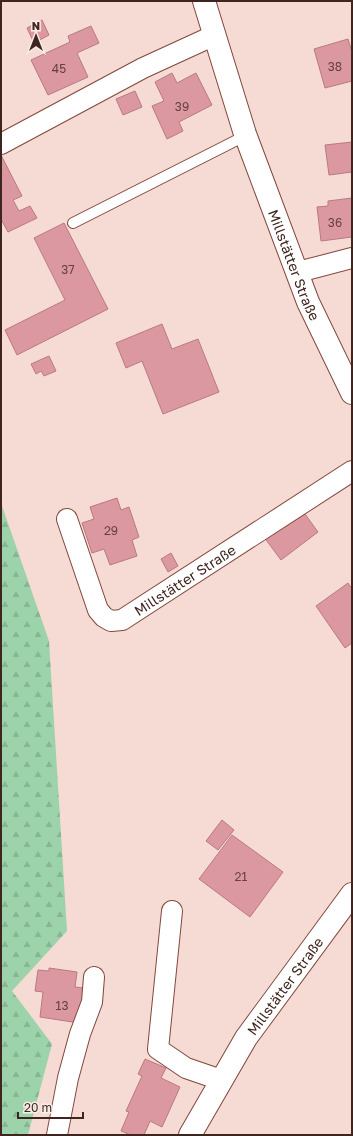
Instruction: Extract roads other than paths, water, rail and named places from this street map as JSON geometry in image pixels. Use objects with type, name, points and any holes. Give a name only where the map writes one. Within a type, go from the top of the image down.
[{"type":"street","name":"Millstätter Straße","points":[[204,1],[245,134],[308,302],[352,393]]},
{"type":"street","points":[[1,144],[143,68],[215,35]]},
{"type":"street","points":[[298,272],[352,258]]},
{"type":"street","name":"Millstätter Straße","points":[[67,519],[98,610],[111,622],[122,620],[352,471]]},
{"type":"street","name":"Millstätter Straße","points":[[190,1135],[246,1038],[352,894]]},
{"type":"street","points":[[172,911],[158,1049],[186,1068],[221,1080]]},
{"type":"street","points":[[57,1135],[68,1078],[80,1034],[92,1002],[94,977]]},
{"type":"lane","points":[[74,223],[237,140],[245,134]]}]
